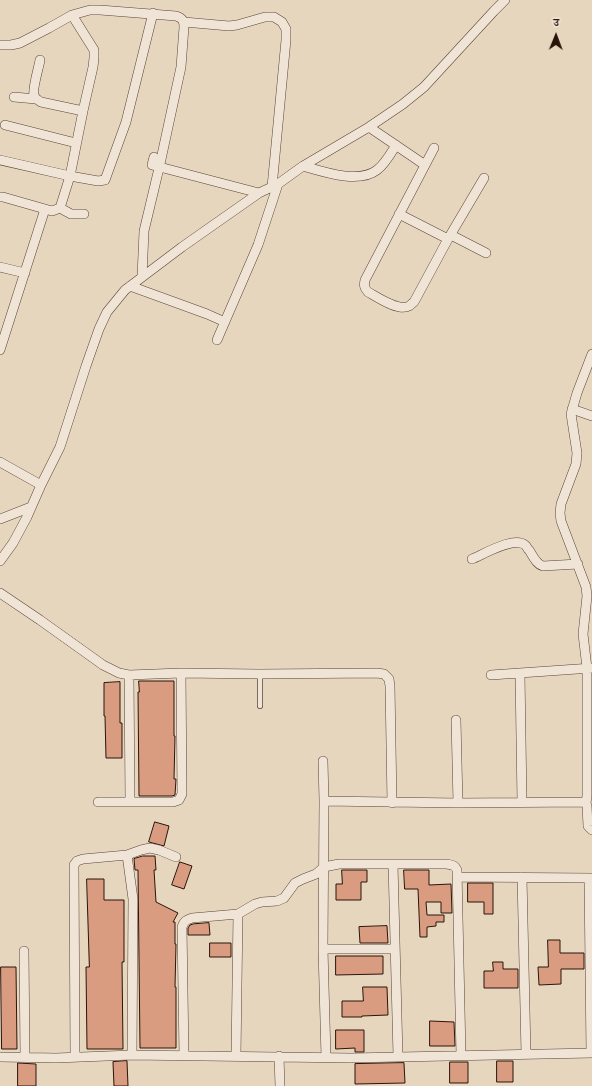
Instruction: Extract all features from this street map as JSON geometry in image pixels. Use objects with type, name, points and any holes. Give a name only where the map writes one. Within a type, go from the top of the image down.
[{"type":"street","points":[[0,561],[13,543],[60,447],[99,329],[107,312],[125,290],[182,246],[259,194],[369,127],[403,104],[424,87],[505,0]]},
{"type":"street","points":[[0,45],[11,45],[26,41],[90,6],[100,10],[176,16],[181,18],[184,22],[181,67],[160,166],[144,231],[142,277]]},
{"type":"street","points":[[0,160],[70,176],[98,181],[105,180],[126,122],[153,13]]},
{"type":"street","points":[[60,208],[70,176],[94,58],[94,50],[72,15]]},
{"type":"street","points":[[184,22],[229,26],[265,17],[274,18],[282,22],[286,29],[275,185],[258,245],[217,340]]},
{"type":"street","points":[[36,99],[34,89],[40,60]]},
{"type":"street","points":[[14,96],[36,99],[41,102],[83,111]]},
{"type":"street","points":[[5,124],[76,143]]},
{"type":"street","points":[[369,127],[425,165]]},
{"type":"street","points":[[303,166],[345,176],[371,174],[379,168],[396,145]]},
{"type":"street","points":[[434,148],[365,280],[364,284],[368,292],[398,308],[409,307],[414,302],[449,237],[484,178]]},
{"type":"street","points":[[154,157],[152,165],[259,194]]},
{"type":"street","points":[[0,197],[52,211],[60,208]]},
{"type":"street","points":[[60,208],[70,214],[84,214]]},
{"type":"street","points":[[0,350],[45,209]]},
{"type":"street","points":[[399,214],[486,253]]},
{"type":"street","points":[[0,267],[25,272]]},
{"type":"street","points":[[130,286],[208,314],[225,322]]},
{"type":"street","points":[[592,354],[572,409],[571,414],[577,453],[576,464],[561,504],[560,513],[561,521],[589,587],[584,634],[590,668],[586,803],[588,826],[592,830]]},
{"type":"street","points":[[572,409],[592,416]]},
{"type":"street","points":[[0,462],[41,485]]},
{"type":"street","points":[[0,519],[31,507]]},
{"type":"street","points":[[472,559],[502,546],[518,542],[525,545],[539,565],[578,564]]},
{"type":"street","points":[[0,594],[119,674],[384,674],[389,679],[392,803]]},
{"type":"street","points":[[491,675],[590,668]]},
{"type":"street","points":[[98,802],[173,802],[179,800],[182,794],[181,673]]},
{"type":"street","points":[[129,674],[130,802]]},
{"type":"street","points":[[520,674],[522,802]]},
{"type":"street","points":[[456,720],[458,803]]},
{"type":"street","points":[[322,761],[324,801],[326,1057]]},
{"type":"street","points":[[324,801],[392,803],[586,803]]},
{"type":"street","points":[[75,1057],[74,865],[77,861],[83,859],[127,855],[150,848],[176,857]]},
{"type":"street","points":[[127,855],[133,899],[132,1055]]},
{"type":"street","points":[[184,1055],[182,927],[184,922],[192,918],[238,914],[255,904],[277,901],[284,898],[296,883],[316,874],[324,867],[339,864],[447,864],[452,865],[457,870],[461,1055]]},
{"type":"street","points":[[393,864],[394,949],[398,1056]]},
{"type":"street","points":[[0,1057],[184,1055],[326,1057],[592,1053],[591,878],[457,877]]},
{"type":"street","points":[[522,877],[526,1054]]},
{"type":"street","points":[[236,1056],[238,914]]},
{"type":"street","points":[[324,949],[394,949]]},
{"type":"street","points":[[24,951],[25,1057]]},
{"type":"street","points":[[279,1056],[280,1086]]},
{"type":"lane","points":[[260,674],[260,706]]},
{"type":"building","points":[[139,681],[174,681],[174,779],[176,779],[175,795],[172,796],[139,796]]},
{"type":"building","points":[[120,682],[122,758],[106,758],[104,683]]},
{"type":"building","points":[[155,822],[169,826],[164,846],[149,842]]},
{"type":"building","points":[[143,856],[155,856],[156,870],[154,870],[156,902],[178,913],[173,922],[175,922],[176,944],[176,1048],[140,1048],[138,870],[135,870],[134,859]]},
{"type":"building","points":[[180,862],[192,866],[184,889],[172,885]]},
{"type":"building","points":[[342,870],[367,870],[367,882],[361,882],[361,900],[336,900],[336,884],[342,884]]},
{"type":"building","points":[[404,870],[429,870],[429,885],[451,884],[452,913],[441,913],[441,902],[426,902],[427,915],[444,915],[444,922],[436,922],[436,926],[427,927],[427,937],[420,937],[418,889],[405,889]]},
{"type":"building","points":[[87,879],[104,879],[104,900],[124,900],[124,962],[122,962],[123,1049],[87,1049],[86,967],[89,967]]},
{"type":"building","points":[[468,883],[493,883],[493,914],[484,914],[484,902],[468,902]]},
{"type":"building","points":[[209,923],[210,935],[188,935],[188,928],[190,925]]},
{"type":"building","points":[[387,926],[388,943],[360,943],[359,927]]},
{"type":"building","points":[[548,940],[560,940],[560,953],[584,953],[584,969],[561,969],[561,984],[539,985],[538,967],[548,967]]},
{"type":"building","points":[[210,943],[231,943],[231,957],[210,957]]},
{"type":"building","points":[[336,956],[383,956],[383,974],[336,975]]},
{"type":"building","points":[[493,962],[503,962],[503,969],[518,969],[518,988],[484,988],[484,971],[493,971]]},
{"type":"building","points":[[1,967],[16,967],[17,1049],[2,1049]]},
{"type":"building","points":[[363,987],[387,987],[388,1015],[342,1017],[342,1001],[363,1001]]},
{"type":"building","points":[[430,1021],[454,1022],[455,1046],[430,1046]]},
{"type":"building","points":[[336,1030],[364,1030],[364,1052],[355,1052],[355,1048],[336,1049]]},
{"type":"building","points":[[127,1061],[128,1086],[114,1086],[113,1062]]},
{"type":"building","points":[[497,1061],[513,1061],[513,1082],[497,1082]]},
{"type":"building","points":[[450,1062],[468,1062],[468,1083],[450,1083]]},
{"type":"building","points":[[18,1063],[36,1064],[36,1086],[18,1086]]},
{"type":"building","points":[[404,1063],[405,1083],[355,1084],[355,1064]]}]
